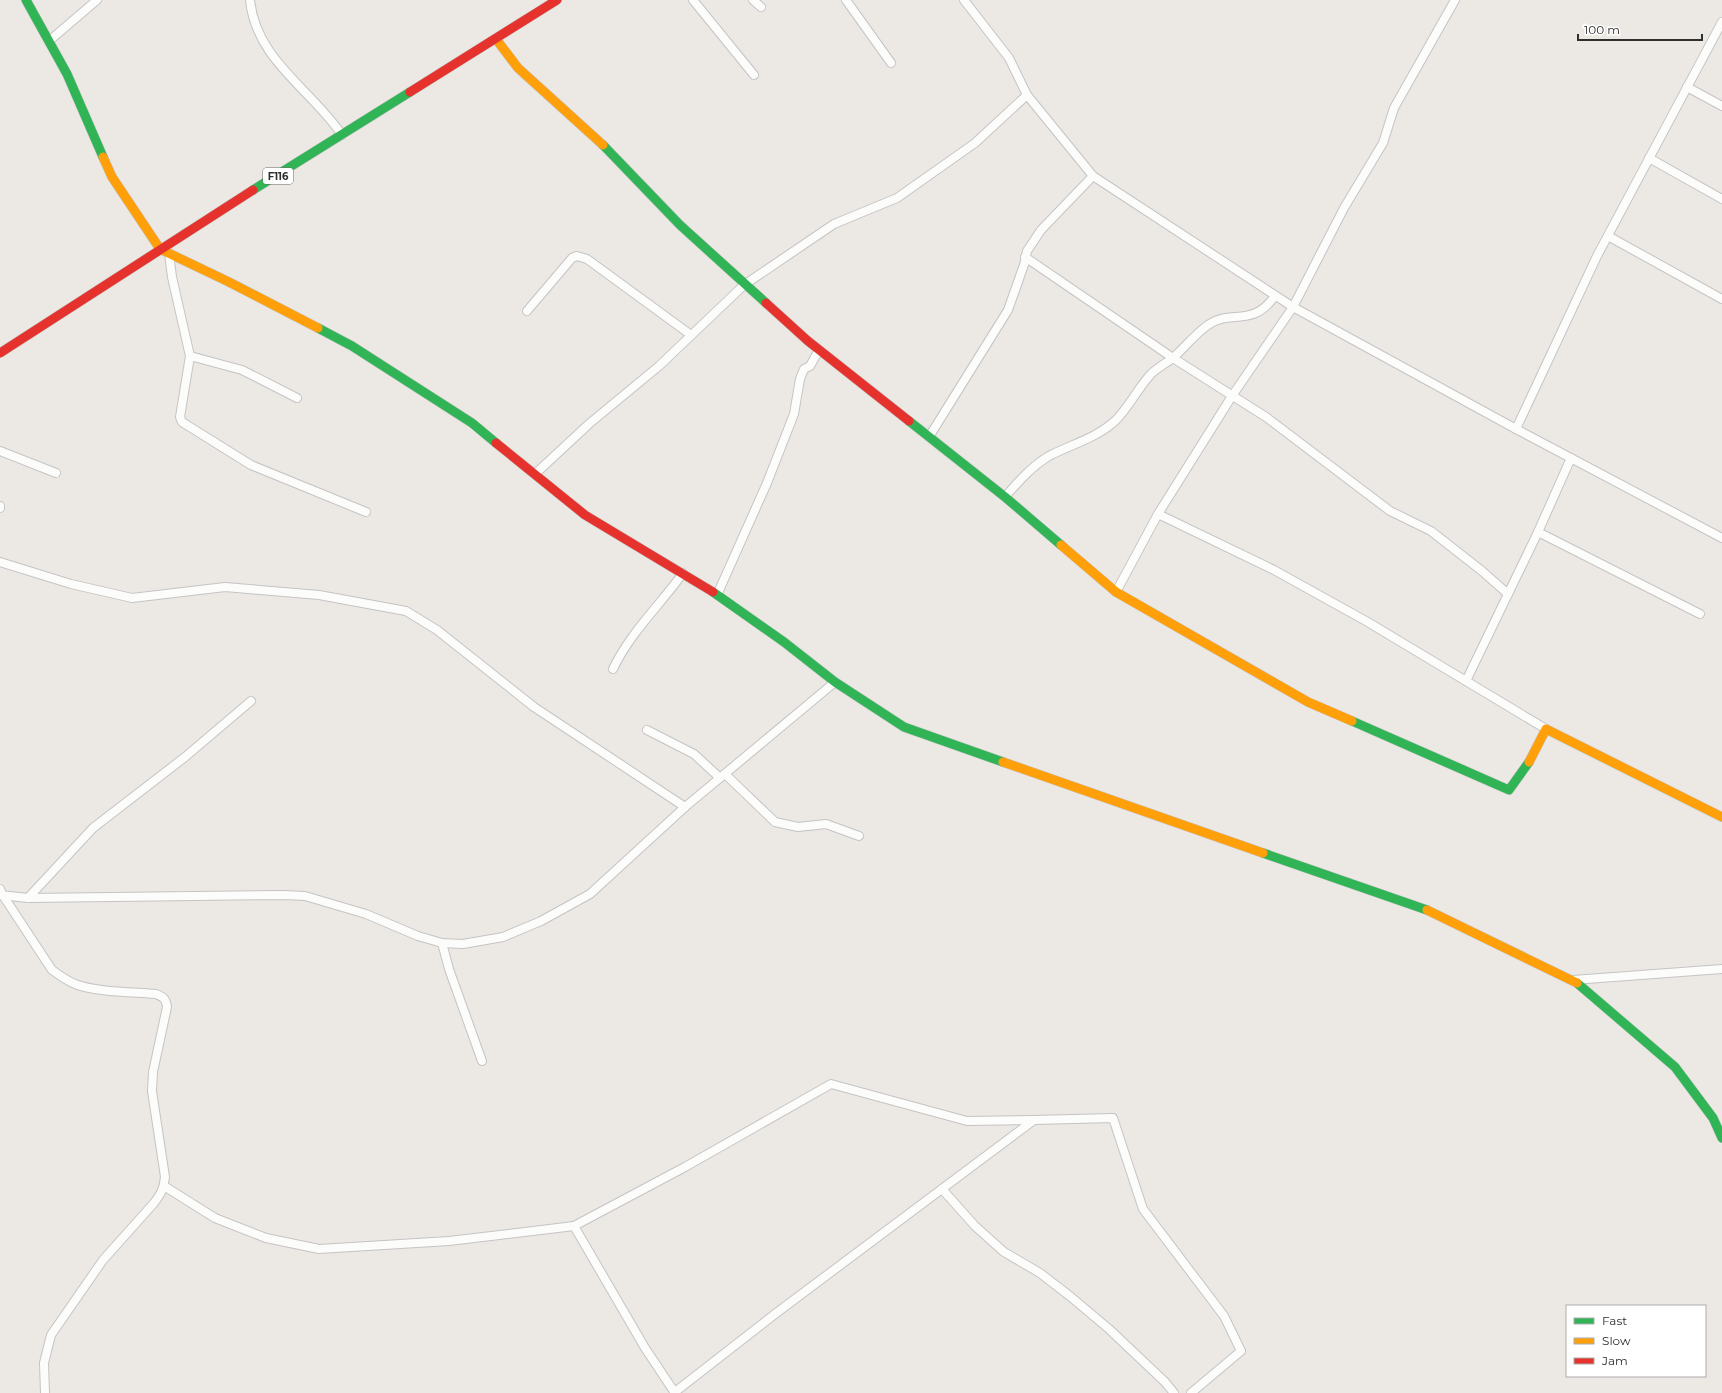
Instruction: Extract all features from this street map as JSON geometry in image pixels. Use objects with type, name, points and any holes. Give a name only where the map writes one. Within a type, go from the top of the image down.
[{"type":"street","points":[[26,0],[67,74],[112,177],[160,249],[236,286],[352,346],[472,423],[585,515],[717,595],[784,642],[835,682],[904,727],[1425,909],[1573,980],[1675,1067],[1712,1118],[1722,1138]]},
{"type":"street","points":[[49,41],[97,0]]},
{"type":"street","points":[[250,0],[258,33],[278,64],[332,120],[342,135]]},
{"type":"street","name":"F116","points":[[0,353],[160,249],[557,0]]},
{"type":"street","points":[[693,0],[754,75]]},
{"type":"street","points":[[753,0],[761,7]]},
{"type":"street","points":[[846,0],[891,63]]},
{"type":"street","points":[[964,0],[1009,58],[1027,95],[1093,176],[1293,307],[1516,429],[1722,538]]},
{"type":"street","points":[[1116,592],[1158,514],[1232,396],[1293,307],[1344,208],[1383,143],[1394,108],[1455,0]]},
{"type":"street","points":[[1516,429],[1608,236],[1722,22]]},
{"type":"street","points":[[496,39],[518,68],[614,154],[680,224],[744,285],[819,350],[1005,497],[1116,592],[1308,702],[1509,790],[1533,756],[1546,729]]},
{"type":"street","points":[[1687,87],[1722,106]]},
{"type":"street","points":[[535,474],[590,423],[659,366],[744,285],[834,224],[897,198],[975,143],[1027,95]]},
{"type":"street","points":[[1649,158],[1722,199]]},
{"type":"street","points":[[929,437],[1008,310],[1025,262],[1027,251],[1041,230],[1093,176]]},
{"type":"street","points":[[1608,236],[1722,299]]},
{"type":"street","points":[[169,254],[172,277],[190,356],[180,417],[182,422],[251,465],[366,512]]},
{"type":"street","points":[[527,311],[572,258],[577,256],[587,259],[691,335]]},
{"type":"street","points":[[1025,257],[1173,358],[1266,417],[1373,500],[1390,511],[1431,531],[1482,571],[1508,594]]},
{"type":"street","points":[[1005,497],[1019,480],[1049,456],[1096,435],[1116,420],[1152,374],[1173,358],[1210,323],[1224,318],[1256,314],[1268,305],[1275,296]]},
{"type":"street","points":[[717,595],[764,490],[794,414],[800,379],[804,369],[810,366],[819,350]]},
{"type":"street","points":[[190,356],[242,370],[297,398]]},
{"type":"street","points":[[0,451],[56,473]]},
{"type":"street","points":[[1466,681],[1538,532],[1571,458]]},
{"type":"street","points":[[1158,514],[1274,570],[1366,621],[1546,729],[1722,817]]},
{"type":"street","points":[[1538,532],[1700,614]]},
{"type":"street","points":[[0,562],[71,584],[132,598],[225,587],[319,595],[406,611],[437,630],[534,707],[685,807]]},
{"type":"street","points":[[613,669],[617,659],[642,624],[683,574]]},
{"type":"street","points":[[1,892],[28,898],[305,896],[366,914],[418,936],[442,943],[463,944],[503,937],[541,921],[590,894],[685,807],[835,682]]},
{"type":"street","points":[[28,898],[93,828],[185,757],[251,701]]},
{"type":"street","points":[[647,730],[694,754],[775,822],[798,827],[826,824],[859,836]]},
{"type":"street","points":[[1,892],[52,970],[64,979],[76,985],[90,988],[156,994],[163,996],[167,1007],[153,1072],[152,1091],[165,1177],[164,1186],[161,1194],[154,1203],[103,1260],[51,1335],[44,1363],[44,1393]]},
{"type":"street","points":[[442,943],[449,969],[482,1061]]},
{"type":"street","points":[[1573,980],[1722,969]]},
{"type":"street","points":[[164,1186],[215,1218],[266,1238],[319,1249],[449,1241],[574,1226],[684,1167],[831,1084],[967,1122],[1112,1118],[1143,1209],[1224,1316],[1241,1351],[1191,1393]]},
{"type":"street","points":[[574,1226],[645,1348],[675,1393],[775,1314],[1034,1120]]},
{"type":"street","points":[[942,1189],[975,1226],[1004,1252],[1040,1273],[1071,1297],[1109,1329],[1165,1382],[1174,1393]]},
{"type":"traffic: fast","points":[[26,0],[67,74],[103,157]]},
{"type":"traffic: fast","points":[[253,190],[410,92]]},
{"type":"traffic: fast","points":[[603,145],[680,225],[766,303]]},
{"type":"traffic: fast","points":[[318,328],[352,346],[472,423],[496,443]]},
{"type":"traffic: fast","points":[[909,421],[1005,497],[1061,545]]},
{"type":"traffic: fast","points":[[713,592],[784,642],[835,682],[904,727],[1003,762]]},
{"type":"traffic: fast","points":[[1352,721],[1509,790],[1529,762]]},
{"type":"traffic: fast","points":[[1263,853],[1427,910]]},
{"type":"traffic: fast","points":[[1577,983],[1675,1067],[1713,1118],[1722,1138]]},
{"type":"traffic: slow","points":[[496,39],[518,68],[603,145]]},
{"type":"traffic: slow","points":[[103,157],[112,177],[160,249],[229,282],[318,328]]},
{"type":"traffic: slow","points":[[1061,545],[1116,592],[1308,702],[1352,721]]},
{"type":"traffic: slow","points":[[1529,762],[1546,729],[1722,817]]},
{"type":"traffic: slow","points":[[1003,762],[1263,853]]},
{"type":"traffic: slow","points":[[1427,910],[1577,983]]},
{"type":"traffic: jam","points":[[410,92],[557,0]]},
{"type":"traffic: jam","points":[[0,353],[253,190]]},
{"type":"traffic: jam","points":[[766,303],[808,341],[909,421]]},
{"type":"traffic: jam","points":[[496,443],[585,515],[713,592]]}]
